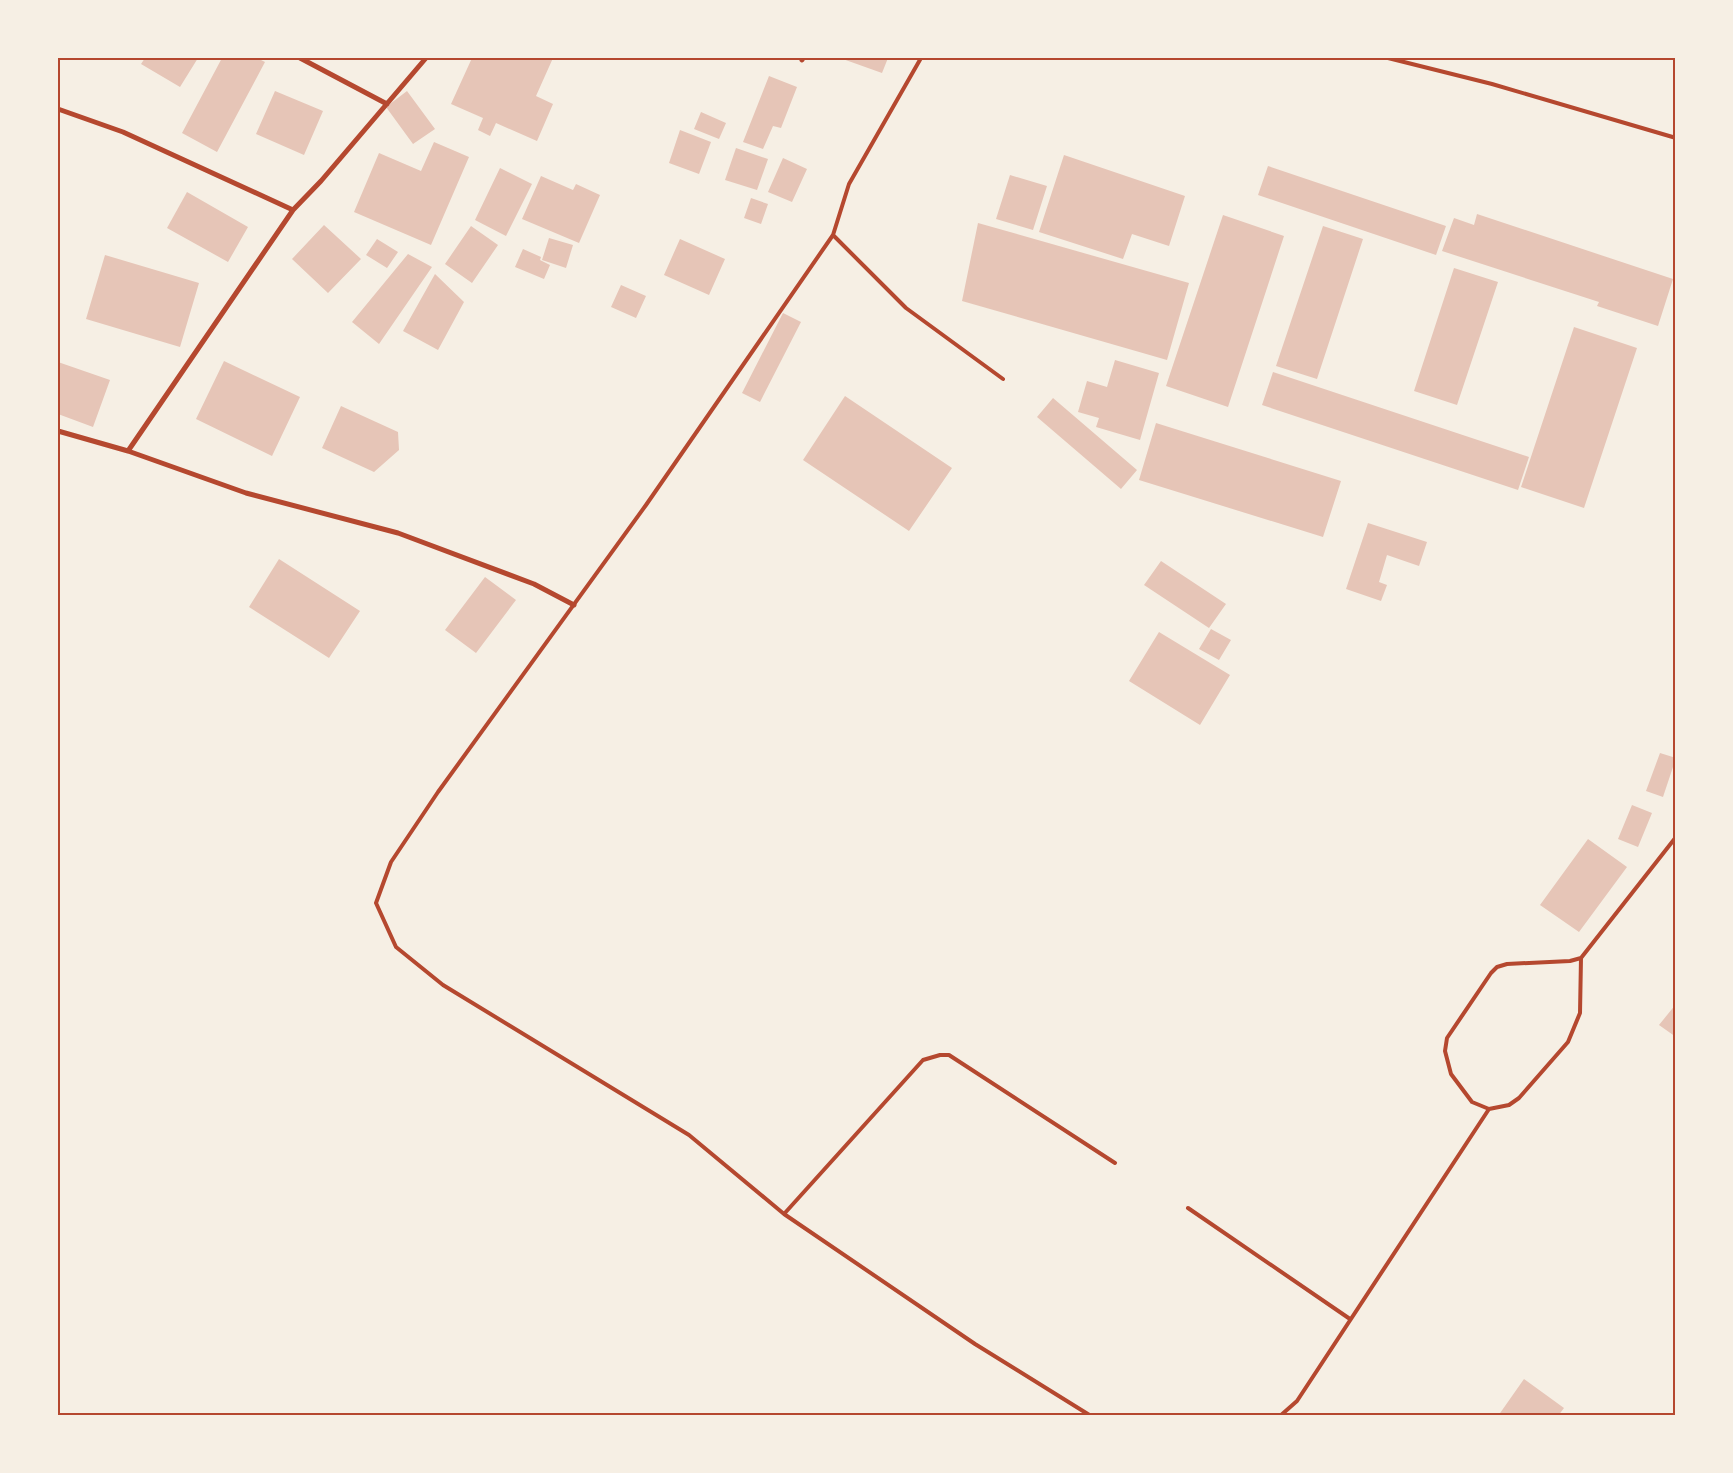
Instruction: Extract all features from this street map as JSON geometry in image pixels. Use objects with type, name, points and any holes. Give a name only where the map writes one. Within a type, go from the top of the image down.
[{"type":"street","points":[[300,58],[387,104]]},
{"type":"street","points":[[128,451],[293,210],[321,181],[426,58]]},
{"type":"street","points":[[58,109],[123,132],[293,210]]},
{"type":"street","points":[[58,431],[128,451],[246,493],[398,533],[534,584],[574,605]]},
{"type":"lane","points":[[921,58],[849,184],[833,235],[646,505],[438,792],[391,862],[376,903],[396,947],[443,985],[689,1135],[784,1214],[974,1344],[1091,1416]]},
{"type":"lane","points":[[1388,58],[1492,84],[1676,138]]},
{"type":"lane","points":[[833,235],[906,308],[1003,379]]},
{"type":"lane","points":[[1581,958],[1507,964],[1497,967],[1491,972],[1447,1038],[1444,1051],[1451,1074],[1472,1102],[1488,1109],[1509,1105],[1519,1098],[1568,1042],[1580,1013],[1581,958],[1676,837]]},
{"type":"lane","points":[[784,1214],[922,1060],[940,1055],[950,1054],[1115,1162]]},
{"type":"lane","points":[[1280,1416],[1296,1400],[1488,1109]]},
{"type":"lane","points":[[1188,1208],[1350,1319]]},
{"type":"building","points":[[145,58],[198,58],[180,87],[141,64]]},
{"type":"building","points":[[222,58],[257,58],[265,62],[217,152],[182,133]]},
{"type":"building","points":[[472,58],[553,58],[536,96],[553,104],[537,141],[496,123],[490,136],[478,130],[483,118],[451,104]]},
{"type":"building","points":[[840,58],[888,58],[882,73]]},
{"type":"building","points":[[769,76],[797,87],[781,128],[773,126],[763,149],[743,142]]},
{"type":"building","points":[[275,91],[323,111],[304,155],[256,134]]},
{"type":"building","points":[[407,91],[435,129],[413,144],[386,107]]},
{"type":"building","points":[[701,112],[726,123],[719,139],[694,129]]},
{"type":"building","points":[[680,130],[711,142],[699,174],[669,163]]},
{"type":"building","points":[[434,142],[469,157],[431,245],[354,212],[379,153],[421,171]]},
{"type":"building","points":[[736,148],[768,159],[757,190],[725,180]]},
{"type":"building","points":[[1064,155],[1185,196],[1169,246],[1132,234],[1123,259],[1039,232]]},
{"type":"building","points":[[783,158],[807,169],[792,202],[768,192]]},
{"type":"building","points":[[1268,166],[1446,226],[1436,255],[1258,195]]},
{"type":"building","points":[[500,168],[532,184],[506,236],[475,220]]},
{"type":"building","points":[[1010,175],[1047,186],[1033,230],[996,219]]},
{"type":"building","points":[[541,176],[573,190],[576,184],[600,195],[579,243],[522,219]]},
{"type":"building","points":[[187,192],[248,227],[228,262],[167,228]]},
{"type":"building","points":[[751,198],[768,204],[761,224],[744,218]]},
{"type":"building","points":[[1477,214],[1673,279],[1658,326],[1597,306],[1599,302],[1442,251],[1454,218],[1474,225]]},
{"type":"building","points":[[1223,215],[1284,236],[1228,407],[1166,386]]},
{"type":"building","points":[[978,223],[1189,283],[1167,360],[962,301]]},
{"type":"building","points":[[324,225],[361,259],[328,293],[292,259]]},
{"type":"building","points":[[471,226],[498,245],[472,283],[445,264]]},
{"type":"building","points":[[1323,226],[1363,239],[1317,379],[1276,366]]},
{"type":"building","points":[[549,238],[573,245],[566,268],[542,260]]},
{"type":"building","points":[[377,239],[398,252],[387,268],[366,255]]},
{"type":"building","points":[[680,239],[725,259],[709,295],[664,275]]},
{"type":"building","points":[[523,249],[541,257],[540,260],[550,265],[544,279],[515,267]]},
{"type":"building","points":[[408,254],[432,267],[379,344],[352,322]]},
{"type":"building","points":[[105,255],[199,283],[180,347],[86,319]]},
{"type":"building","points":[[1454,268],[1498,282],[1457,405],[1414,391]]},
{"type":"building","points":[[435,274],[464,302],[438,350],[403,331]]},
{"type":"building","points":[[621,285],[646,296],[636,318],[611,307]]},
{"type":"building","points":[[783,313],[801,322],[760,402],[742,393]]},
{"type":"building","points":[[1574,327],[1637,348],[1584,508],[1521,487]]},
{"type":"building","points":[[1115,360],[1159,373],[1140,440],[1096,427],[1099,418],[1078,412],[1087,381],[1107,387]]},
{"type":"building","points":[[224,361],[300,397],[272,456],[196,419]]},
{"type":"building","points":[[58,362],[110,380],[93,427],[58,414]]},
{"type":"building","points":[[1273,372],[1529,457],[1518,490],[1262,405]]},
{"type":"building","points":[[845,396],[952,468],[909,531],[803,460]]},
{"type":"building","points":[[1053,398],[1137,470],[1121,489],[1037,417]]},
{"type":"building","points":[[341,406],[398,432],[399,450],[374,472],[322,448]]},
{"type":"building","points":[[1156,423],[1341,481],[1323,537],[1139,480]]},
{"type":"building","points":[[1368,523],[1427,542],[1419,566],[1387,555],[1379,582],[1387,585],[1381,601],[1346,589]]},
{"type":"building","points":[[279,559],[360,611],[329,658],[249,607]]},
{"type":"building","points":[[1161,561],[1226,604],[1209,628],[1144,585]]},
{"type":"building","points":[[485,577],[516,600],[476,653],[445,630]]},
{"type":"building","points":[[1211,629],[1231,640],[1219,660],[1199,649]]},
{"type":"building","points":[[1159,632],[1230,675],[1200,725],[1129,681]]},
{"type":"building","points":[[1660,753],[1676,758],[1663,797],[1646,791]]},
{"type":"building","points":[[1632,805],[1652,813],[1638,847],[1618,839]]},
{"type":"building","points":[[1588,839],[1627,867],[1579,932],[1540,905]]},
{"type":"building","points":[[1676,1004],[1676,1037],[1659,1025]]},
{"type":"building","points":[[1524,1379],[1564,1408],[1558,1416],[1498,1416]]}]
